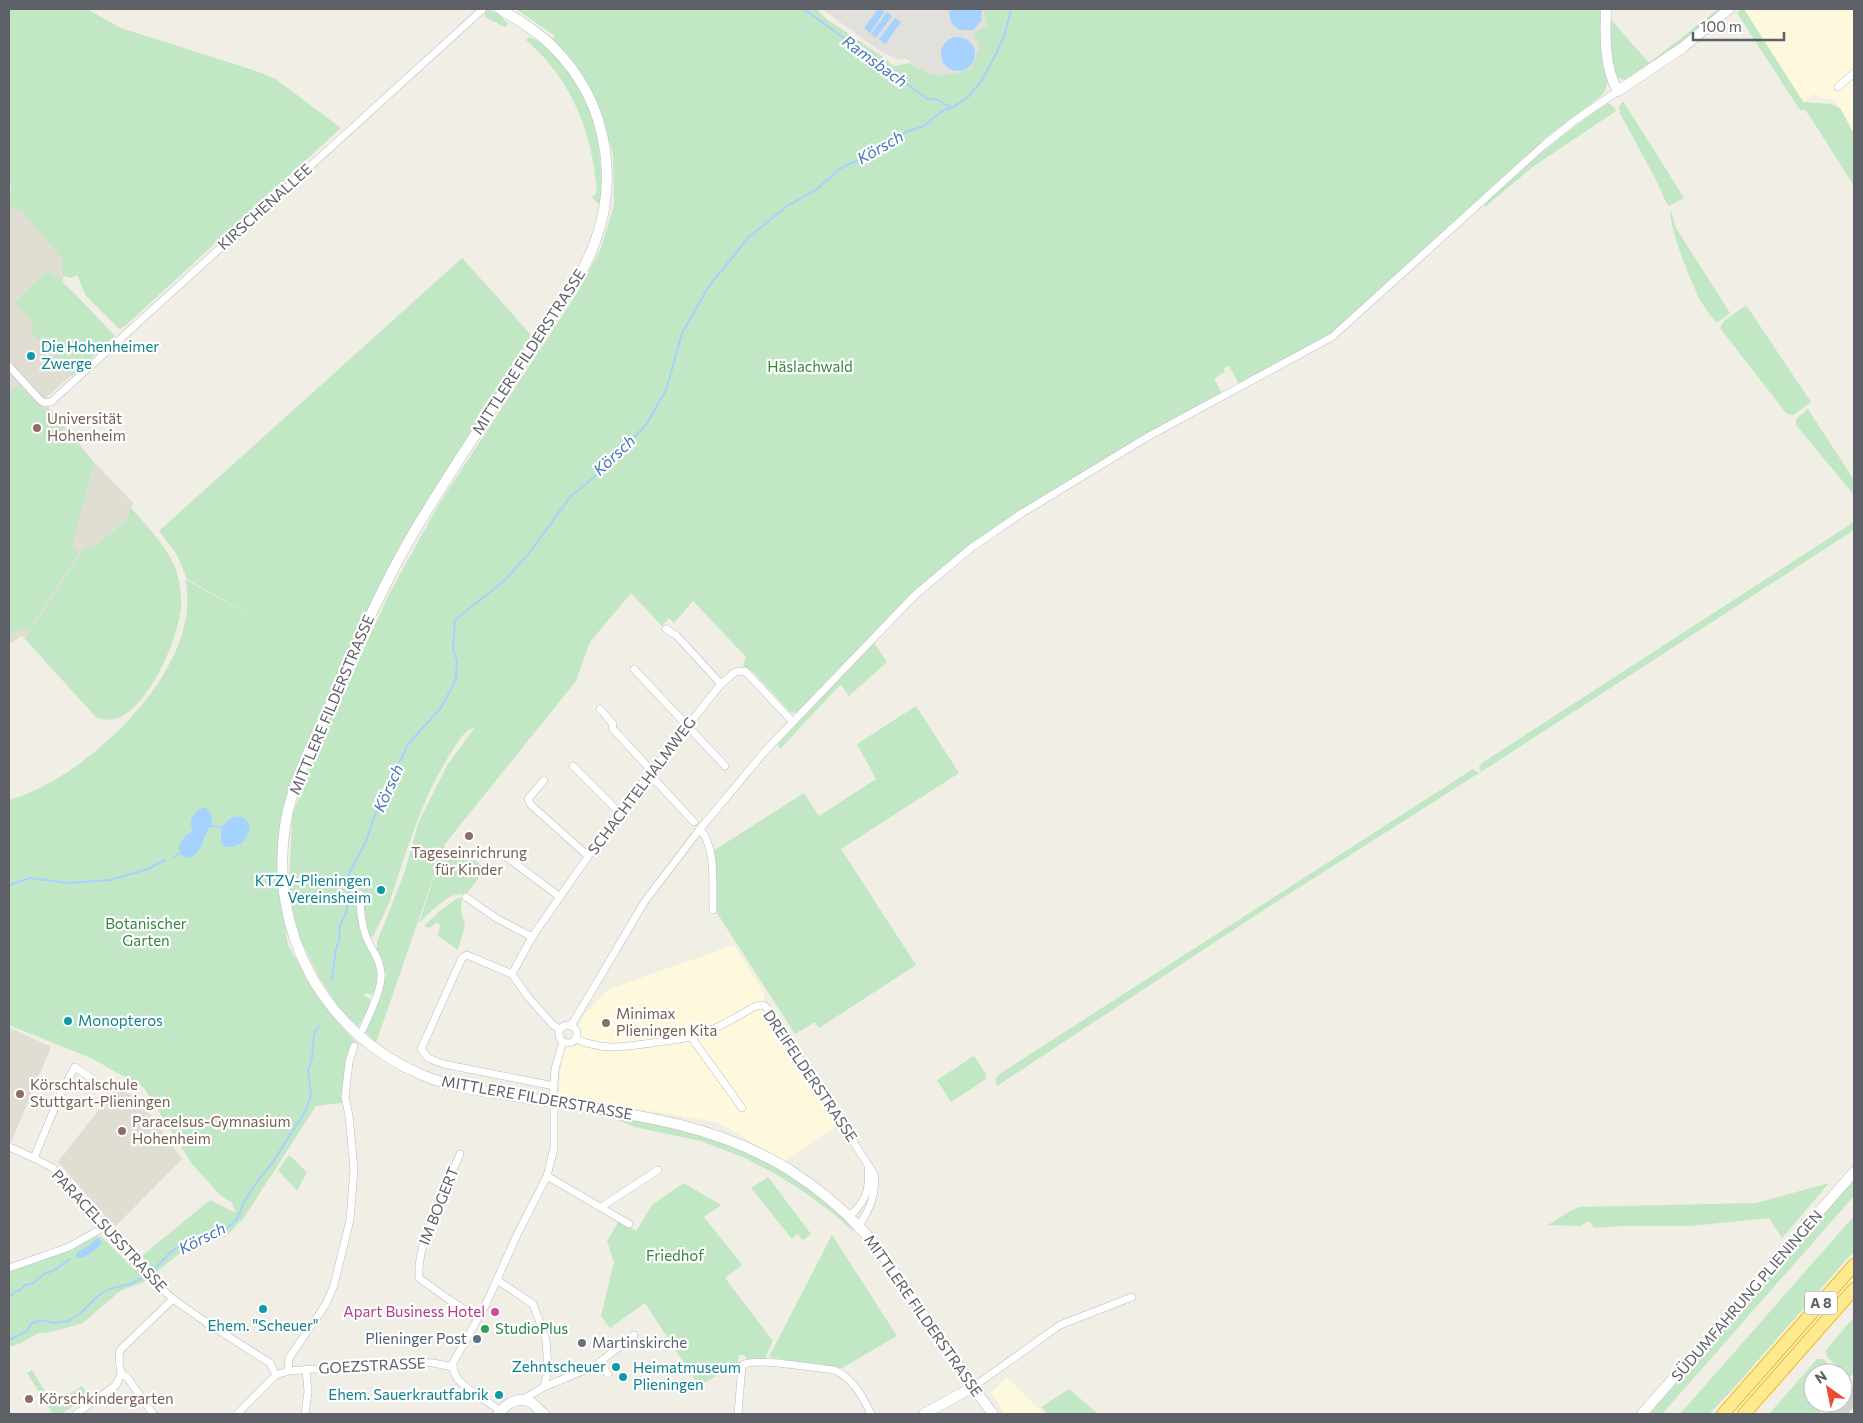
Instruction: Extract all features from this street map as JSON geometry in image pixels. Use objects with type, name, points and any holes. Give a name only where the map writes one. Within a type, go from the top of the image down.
[{"type":"highway","name":"A 8","points":[[1724,1414],[1854,1265]]},
{"type":"highway","name":"A 8","points":[[1744,1414],[1854,1289]]},
{"type":"highway","points":[[1715,1414],[1737,1399]]},
{"type":"main road","name":"MITTLERE FILDERSTRASSE","points":[[500,9],[538,34],[552,47],[570,67],[588,97],[599,124],[607,160],[606,202],[602,222],[596,242],[584,267],[412,535],[365,627],[304,766],[288,810],[282,861],[285,902],[297,946],[308,970],[326,1000],[355,1033],[374,1048],[403,1066],[442,1083],[658,1120],[718,1136],[756,1152],[787,1169],[821,1193],[859,1226],[891,1267],[993,1414]]},
{"type":"main road","points":[[1606,9],[1608,62],[1612,81],[1618,91],[1682,48],[1729,9]]},
{"type":"main road","name":"SÜDUMFAHRUNG PLIENINGEN","points":[[1642,1414],[1729,1318],[1852,1175]]},
{"type":"main road","points":[[924,1414],[973,1387]]},
{"type":"main road","points":[[499,1413],[512,1402],[529,1398],[544,1414]]},
{"type":"street","name":"KIRSCHENALLEE","points":[[9,366],[40,400],[45,403],[51,402],[483,9]]},
{"type":"street","points":[[1838,86],[1854,73]]},
{"type":"street","points":[[571,1026],[645,901],[700,828],[739,781],[806,708],[900,609],[939,574],[971,548],[1017,516],[1143,440],[1327,340],[1349,323],[1539,149],[1574,121],[1618,91]]},
{"type":"street","points":[[666,629],[677,636],[721,684]]},
{"type":"street","points":[[634,669],[725,766]]},
{"type":"street","name":"SCHACHTELHALMWEG","points":[[512,974],[532,937],[619,812],[721,684],[735,672],[745,671],[793,722]]},
{"type":"street","points":[[600,709],[613,724],[612,728],[651,770],[653,778],[694,822]]},
{"type":"street","points":[[573,766],[619,812]]},
{"type":"street","points":[[544,780],[528,799],[531,805],[588,856]]},
{"type":"street","points":[[700,828],[708,843],[711,854],[714,910]]},
{"type":"street","points":[[501,853],[560,897]]},
{"type":"street","points":[[360,894],[360,910],[365,933],[378,957],[381,974],[381,981],[363,1029]]},
{"type":"street","points":[[466,897],[496,918],[532,937]]},
{"type":"street","points":[[554,1086],[443,1064],[428,1058],[421,1049],[426,1034],[462,958],[467,956],[512,974],[528,997],[553,1025],[560,1029]]},
{"type":"street","name":"DREIFELDERSTRASSE","points":[[576,1039],[592,1045],[611,1048],[691,1037],[720,1026],[756,1006],[763,1005],[768,1008],[874,1174],[875,1192],[868,1213],[859,1226]]},
{"type":"street","points":[[571,1026],[576,1031],[576,1039],[568,1044],[563,1042],[558,1034],[563,1027],[571,1026]]},
{"type":"street","points":[[691,1037],[742,1108]]},
{"type":"street","points":[[499,1413],[454,1374],[453,1367],[456,1355],[478,1318],[548,1176],[554,1148],[553,1096],[555,1069],[563,1042]]},
{"type":"street","points":[[288,1371],[289,1358],[326,1304],[334,1284],[350,1220],[354,1169],[349,1116],[345,1097],[349,1062],[354,1046]]},
{"type":"street","points":[[34,1158],[60,1095],[75,1067],[91,1078]]},
{"type":"street","name":"PARACELSUSSTRASSE","points":[[9,1147],[53,1168],[153,1281],[173,1299],[206,1323],[270,1363],[276,1375]]},
{"type":"street","name":"IM BOGERT","points":[[460,1154],[422,1244],[418,1266],[419,1278],[478,1318]]},
{"type":"street","points":[[849,1217],[863,1201],[869,1186],[868,1163]]},
{"type":"street","points":[[601,1207],[658,1170]]},
{"type":"street","points":[[548,1176],[629,1224]]},
{"type":"street","points":[[9,1268],[69,1247],[104,1227]]},
{"type":"street","points":[[497,1280],[533,1304],[546,1339],[548,1370],[544,1387]]},
{"type":"street","points":[[973,1387],[1060,1326],[1132,1297]]},
{"type":"street","points":[[76,1414],[116,1385],[122,1374],[119,1359],[120,1350],[173,1299]]},
{"type":"street","points":[[529,1398],[544,1387],[596,1365],[634,1335]]},
{"type":"street","name":"GOEZSTRASSE","points":[[276,1375],[288,1371],[306,1369],[415,1362],[453,1367]]},
{"type":"street","points":[[600,1362],[608,1374]]},
{"type":"street","points":[[738,1414],[742,1365],[748,1362],[834,1370],[849,1379],[871,1414]]},
{"type":"street","points":[[305,1414],[308,1392],[306,1369]]},
{"type":"street","points":[[122,1374],[127,1377],[154,1414]]},
{"type":"street","points":[[237,1414],[276,1375]]},
{"type":"shaded area","points":[[822,9],[996,9],[974,68],[962,81],[917,75],[915,66],[905,58],[899,60],[880,51]]},
{"type":"shaded area","points":[[1744,9],[1854,9],[1854,134],[1833,99],[1820,98],[1814,94],[1804,102]]},
{"type":"shaded area","name":"Universität Hohenheim","points":[[9,209],[20,209],[61,258],[63,283],[115,336],[47,397],[45,403],[94,462],[134,504],[130,508],[127,519],[94,548],[79,555],[25,639],[22,636],[9,644]]},
{"type":"shaded area","points":[[734,945],[763,991],[767,1017],[838,1126],[785,1161],[717,1122],[558,1096],[562,1057],[582,1017],[609,989]]},
{"type":"shaded area","name":"Körschtalschule Stuttgart-Plieningen","points":[[9,1027],[51,1047],[11,1142],[9,1142]]},
{"type":"shaded area","name":"Paracelsus-Gymnasium Hohenheim","points":[[118,1085],[142,1103],[182,1159],[115,1227],[58,1162]]},
{"type":"shaded area","points":[[1007,1377],[1044,1414],[1005,1414],[991,1392]]},
{"type":"green space","points":[[9,9],[87,9],[121,28],[262,73],[277,80],[341,128],[125,326],[119,329],[86,296],[77,275],[71,278],[63,276],[61,258],[20,209],[9,209],[11,187],[9,179]]},
{"type":"green space","points":[[488,9],[499,14],[508,24],[505,27],[485,17]]},
{"type":"green space","name":"Häslachwald","points":[[516,9],[816,9],[828,20],[894,66],[910,63],[926,73],[946,75],[971,69],[980,46],[974,34],[987,25],[985,9],[1603,9],[1604,47],[1608,81],[1605,91],[1600,97],[1549,135],[1334,331],[1320,341],[1239,384],[1229,366],[1224,368],[1224,372],[1214,379],[1222,393],[1025,508],[977,540],[916,591],[796,713],[790,712],[753,672],[743,666],[746,657],[693,601],[674,623],[669,618],[662,626],[631,593],[590,642],[576,681],[445,844],[444,847],[464,852],[486,869],[466,894],[459,894],[446,899],[419,923],[443,849],[376,1043],[364,1031],[387,973],[383,973],[377,951],[377,942],[405,871],[419,821],[448,764],[475,727],[467,731],[459,740],[424,803],[390,901],[373,937],[368,934],[359,912],[376,958],[379,974],[376,992],[371,995],[365,993],[364,996],[370,999],[370,1007],[358,1027],[339,1008],[319,977],[301,941],[292,911],[289,886],[292,816],[318,746],[346,681],[349,682],[389,594],[439,504],[577,293],[601,248],[614,205],[613,154],[601,113],[581,75],[553,39],[555,36]]},
{"type":"green space","points":[[1718,9],[1724,9],[1698,32],[1626,81],[1617,77],[1611,63],[1608,16],[1649,63]]},
{"type":"green space","points":[[1744,9],[1803,102],[1831,104],[1840,108],[1854,134],[1854,186],[1809,115],[1804,109],[1802,111],[1798,107],[1737,13]]},
{"type":"green space","points":[[529,37],[544,45],[557,57],[584,99],[591,115],[599,146],[602,201],[597,203],[592,197],[597,192],[594,170],[585,128],[577,109],[568,90],[556,73],[526,40]]},
{"type":"green space","points":[[1623,101],[1684,198],[1669,206],[1620,113],[1619,107]]},
{"type":"green space","points":[[1608,103],[1616,111],[1534,166],[1485,207],[1485,203],[1529,163]]},
{"type":"green space","points":[[1671,211],[1676,228],[1730,313],[1718,322],[1716,322],[1700,300],[1692,282],[1673,228]]},
{"type":"green space","name":"Botanischer Garten","points":[[462,258],[531,335],[376,595],[341,667],[291,787],[281,828],[277,869],[288,945],[317,996],[357,1043],[350,1050],[342,1103],[316,1106],[243,1219],[225,1237],[205,1240],[180,1253],[144,1282],[120,1291],[83,1323],[51,1332],[38,1333],[21,1343],[9,1347],[9,1271],[71,1250],[97,1236],[102,1237],[135,1270],[145,1267],[143,1255],[210,1200],[236,1213],[232,1203],[220,1195],[192,1164],[144,1088],[93,1059],[9,1025],[9,800],[40,788],[72,769],[104,744],[134,715],[159,682],[177,648],[187,613],[185,579],[273,629],[187,579],[177,555],[159,531]]},
{"type":"green space","points":[[49,272],[55,275],[72,291],[115,336],[72,376],[30,330],[34,325],[15,302],[42,275]]},
{"type":"green space","points":[[1746,305],[1811,402],[1793,415],[1786,413],[1720,328],[1723,322]]},
{"type":"green space","points":[[19,385],[94,462],[72,546],[79,552],[30,628],[9,633],[9,394]]},
{"type":"green space","points":[[1808,409],[1854,480],[1854,495],[1796,425],[1796,419]]},
{"type":"green space","points":[[130,507],[154,534],[174,564],[180,587],[181,607],[178,625],[167,656],[150,688],[129,712],[113,720],[107,720],[96,717],[25,639],[79,555],[89,545],[94,548],[127,519]]},
{"type":"green space","points":[[1854,522],[1854,530],[1481,772],[1479,767],[1482,763]]},
{"type":"green space","points":[[873,643],[887,662],[849,696],[841,685],[838,687],[780,749],[778,744]]},
{"type":"green space","points":[[916,706],[959,773],[841,849],[916,965],[819,1028],[815,1022],[795,1034],[717,913],[713,851],[804,793],[819,816],[876,779],[857,744]]},
{"type":"green space","points":[[1473,769],[1479,773],[1259,913],[997,1086],[995,1079],[1001,1073]]},
{"type":"green space","points":[[458,898],[462,898],[461,912],[465,925],[458,950],[438,936],[440,924],[436,923],[429,928],[424,926],[441,910]]},
{"type":"green space","points":[[974,1056],[986,1074],[986,1079],[951,1102],[937,1080]]},
{"type":"green space","points":[[618,1120],[632,1120],[655,1124],[739,1146],[813,1191],[845,1220],[856,1234],[834,1214],[807,1194],[781,1177],[747,1159],[701,1141],[634,1127]]},
{"type":"green space","points":[[289,1155],[307,1172],[297,1191],[278,1170]]},
{"type":"green space","points":[[768,1177],[811,1234],[803,1240],[797,1234],[792,1239],[751,1188]]},
{"type":"green space","points":[[1854,1180],[1854,1196],[1662,1414],[1649,1414]]},
{"type":"green space","name":"Friedhof","points":[[684,1183],[721,1205],[704,1217],[742,1265],[725,1278],[773,1341],[764,1360],[747,1359],[744,1355],[739,1355],[737,1366],[735,1365],[699,1386],[645,1303],[610,1328],[601,1316],[614,1262],[607,1241],[619,1221],[636,1231],[653,1204]]},
{"type":"green space","points":[[1829,1183],[1782,1238],[1769,1218],[1691,1226],[1594,1228],[1589,1221],[1580,1226],[1548,1225],[1580,1207],[1756,1203]]},
{"type":"green space","points":[[1854,1216],[1854,1251],[1732,1390],[1709,1414],[1680,1414]]},
{"type":"green space","points":[[832,1235],[897,1336],[842,1368],[801,1366],[790,1360],[769,1357]]},
{"type":"green space","points":[[1854,1317],[1854,1373],[1853,1363],[1834,1363],[1828,1358],[1825,1351]]},
{"type":"green space","points":[[1817,1359],[1823,1359],[1828,1363],[1814,1363]]},
{"type":"green space","points":[[32,1370],[53,1404],[82,1386],[89,1396],[61,1414],[53,1414],[27,1373]]},
{"type":"green space","points":[[1803,1375],[1803,1413],[1819,1414],[1769,1414]]},
{"type":"green space","points":[[1069,1389],[1098,1414],[1048,1414],[1041,1407]]},
{"type":"water","points":[[878,9],[885,11],[870,33],[864,28]]},
{"type":"water","points":[[950,9],[982,9],[981,21],[973,30],[960,30],[951,21],[949,16]]},
{"type":"water","points":[[887,12],[892,16],[876,38],[871,34]]},
{"type":"water","points":[[895,18],[901,22],[885,44],[879,39]]},
{"type":"water","points":[[958,37],[970,42],[975,54],[970,66],[958,71],[946,66],[941,54],[946,42]]},
{"type":"water","points":[[202,808],[206,808],[211,813],[212,825],[222,827],[228,820],[236,816],[244,818],[250,827],[245,840],[239,845],[225,847],[221,843],[221,828],[210,827],[198,852],[190,858],[182,856],[179,848],[181,842],[186,835],[193,832],[192,818]]},
{"type":"water","points":[[98,1238],[102,1242],[89,1254],[79,1258],[76,1256],[77,1252]]},
{"type":"waterway","name":"Ramsbach","points":[[804,9],[926,98],[938,100],[950,107]]},
{"type":"waterway","name":"Körsch","points":[[332,980],[340,925],[346,913],[351,887],[349,874],[367,839],[372,822],[408,744],[440,709],[456,678],[457,661],[453,648],[455,620],[505,580],[530,552],[570,497],[600,472],[646,425],[666,390],[682,333],[709,286],[748,238],[787,206],[817,189],[841,168],[885,148],[906,132],[924,126],[942,111],[955,106],[969,96],[982,80],[997,52],[1005,33],[1011,9]]},
{"type":"waterway","points":[[174,857],[180,853]]},
{"type":"waterway","points":[[9,885],[30,878],[69,883],[110,880],[148,869],[165,860]]},
{"type":"waterway","name":"Körsch","points":[[150,1273],[172,1251],[183,1244],[197,1237],[214,1235],[226,1229],[237,1219],[245,1200],[273,1162],[306,1110],[311,1095],[308,1070],[312,1058],[314,1034],[319,1026]]},
{"type":"waterway","points":[[9,1297],[25,1285],[32,1284],[45,1273],[53,1271],[70,1259]]},
{"type":"waterway","name":"Körsch","points":[[9,1340],[27,1331],[31,1324],[40,1320],[55,1323],[68,1321],[80,1314],[99,1295],[109,1289],[130,1284],[146,1276]]},
{"type":"taxiway","points":[[1837,1414],[1854,1394]]},
{"type":"place","name":"Die Hohenheimer Zwerge","points":[[31,356]]},
{"type":"place","name":"Universität Hohenheim","points":[[37,428]]},
{"type":"place","name":"Tageseinrichrung für Kinder","points":[[469,836]]},
{"type":"place","name":"KTZV-Plieningen Vereinsheim","points":[[381,890]]},
{"type":"place","name":"Monopteros","points":[[68,1021]]},
{"type":"place","name":"Minimax Plieningen Kita","points":[[606,1023]]},
{"type":"place","name":"Körschtalschule Stuttgart-Plieningen","points":[[20,1094]]},
{"type":"place","name":"Paracelsus-Gymnasium Hohenheim","points":[[122,1131]]},
{"type":"place","name":"Ehem. \"Scheuer\"","points":[[263,1309]]},
{"type":"place","name":"Apart Business Hotel","points":[[495,1312]]},
{"type":"place","name":"StudioPlus","points":[[485,1329]]},
{"type":"place","name":"Plieninger Post","points":[[477,1339]]},
{"type":"place","name":"Martinskirche","points":[[582,1343]]},
{"type":"place","name":"Zehntscheuer","points":[[616,1367]]},
{"type":"place","name":"Heimatmuseum Plieningen","points":[[623,1377]]},
{"type":"place","name":"Ehem. Sauerkrautfabrik","points":[[499,1395]]},
{"type":"place","name":"Körschkindergarten","points":[[29,1399]]}]
